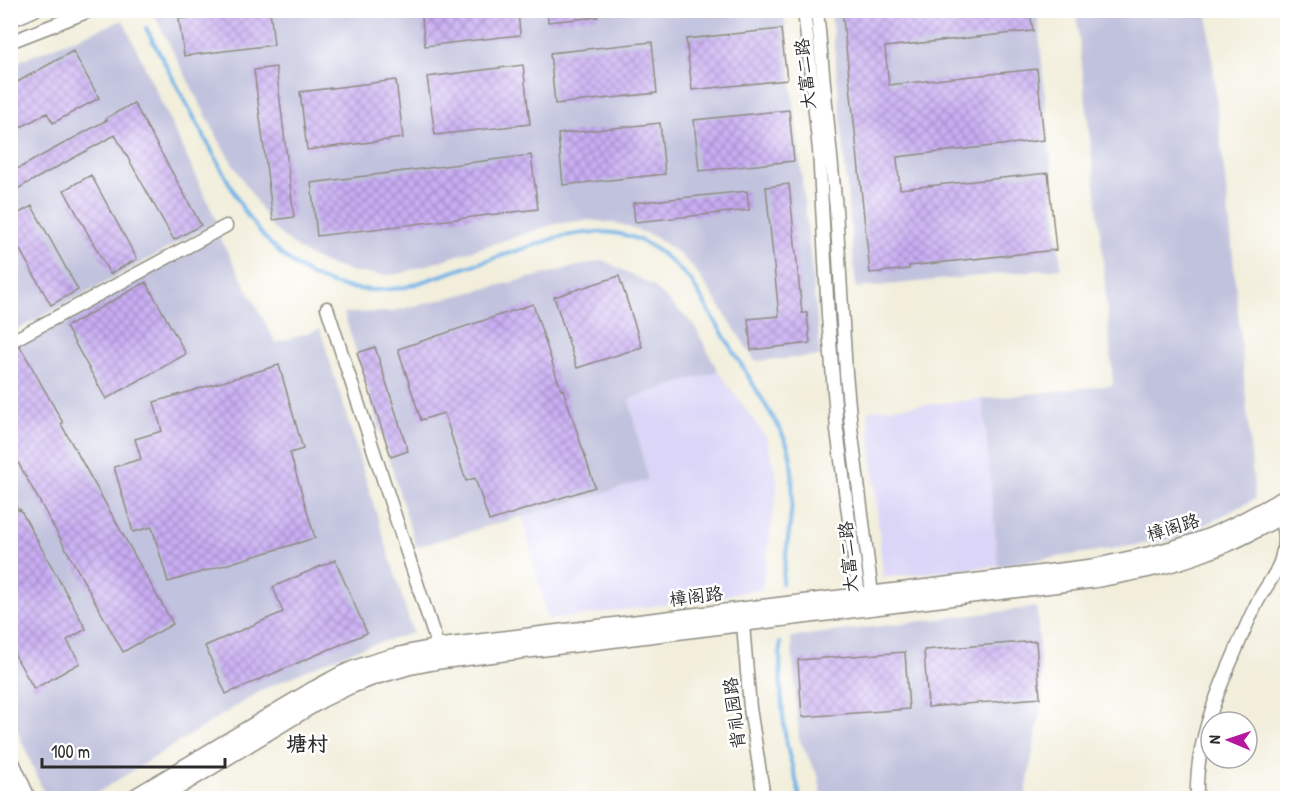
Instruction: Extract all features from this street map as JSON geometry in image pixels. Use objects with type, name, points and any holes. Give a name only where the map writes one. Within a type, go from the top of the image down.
[{"type":"main road","name":"樟阁路","points":[[133,798],[314,688],[345,673],[407,653],[438,647],[866,599],[1093,567],[1171,549],[1240,523],[1280,511],[1287,496]]},
{"type":"main road","name":"樟阁路","points":[[160,798],[321,700],[350,686],[408,667],[439,661],[742,624],[866,599]]},
{"type":"street","points":[[10,21],[35,10]]},
{"type":"street","points":[[10,42],[92,10]]},
{"type":"street","name":"大富二路","points":[[804,10],[819,150],[837,430],[866,599]]},
{"type":"street","name":"大富二路","points":[[817,10],[835,197],[846,373],[866,599]]},
{"type":"street","points":[[10,342],[226,226]]},
{"type":"street","points":[[327,308],[438,647]]},
{"type":"street","points":[[1197,798],[1199,760],[1216,695],[1256,604],[1274,577],[1281,560],[1285,542],[1280,511]]},
{"type":"street","name":"背礼园路","points":[[742,624],[750,708],[764,798]]},
{"type":"street","points":[[10,755],[29,798]]},
{"type":"shaded area","points":[[152,11],[784,11],[821,356],[755,361],[690,264],[651,235],[620,224],[588,220],[555,224],[399,274],[353,272],[310,256],[273,228],[223,148]]},
{"type":"shaded area","points":[[831,11],[1037,11],[1061,268],[856,288]]},
{"type":"shaded area","points":[[1076,11],[1207,11],[1231,235],[1255,499],[1177,539],[998,566],[983,399],[1113,385],[1102,249]]},
{"type":"shaded area","points":[[123,20],[217,222],[11,333],[11,64]]},
{"type":"shaded area","points":[[219,236],[276,343],[320,329],[413,633],[364,647],[262,690],[89,798],[46,798],[11,716],[10,348]]},
{"type":"shaded area","points":[[603,260],[652,285],[694,325],[718,371],[629,399],[648,480],[416,547],[344,313],[390,312]]},
{"type":"shaded area","points":[[718,371],[766,437],[778,482],[762,589],[548,620],[522,516],[648,480],[629,399]]},
{"type":"shaded area","points":[[983,399],[998,566],[883,577],[868,410]]},
{"type":"shaded area","points":[[1037,607],[1042,700],[1025,798],[821,798],[819,778],[799,739],[791,637]]},
{"type":"building","points":[[246,10],[270,10],[274,45],[184,56],[179,19]]},
{"type":"building","points":[[421,10],[518,10],[520,35],[425,46]]},
{"type":"building","points":[[547,10],[597,10],[598,17],[548,22]]},
{"type":"building","points":[[842,10],[1030,10],[1033,31],[885,47],[889,85],[1037,69],[1044,140],[897,157],[900,189],[1048,173],[1056,250],[909,266],[909,269],[870,273]]},
{"type":"building","points":[[781,29],[787,80],[692,90],[686,39]]},
{"type":"building","points":[[652,42],[657,93],[555,104],[550,53]]},
{"type":"building","points":[[73,51],[99,98],[53,123],[47,113],[10,133],[10,86]]},
{"type":"building","points":[[523,65],[530,124],[435,135],[427,77]]},
{"type":"building","points":[[276,67],[294,217],[273,220],[254,70]]},
{"type":"building","points":[[396,80],[403,138],[307,150],[300,92]]},
{"type":"building","points":[[134,103],[201,225],[174,240],[115,135],[10,193],[10,173]]},
{"type":"building","points":[[789,110],[794,161],[699,171],[694,120]]},
{"type":"building","points":[[660,123],[665,174],[563,185],[558,134]]},
{"type":"building","points":[[531,155],[538,209],[317,236],[311,183]]},
{"type":"building","points":[[91,175],[137,259],[110,274],[64,190]]},
{"type":"building","points":[[789,184],[802,313],[807,313],[810,343],[751,350],[748,319],[779,316],[766,187]]},
{"type":"building","points":[[747,191],[749,210],[635,222],[633,203]]},
{"type":"building","points":[[32,206],[78,290],[51,305],[10,232],[10,218]]},
{"type":"building","points":[[619,276],[642,347],[577,368],[554,297]]},
{"type":"building","points":[[146,282],[186,354],[106,399],[66,327]]},
{"type":"building","points":[[533,304],[595,487],[489,521],[475,478],[466,481],[444,413],[421,420],[398,349]]},
{"type":"building","points":[[20,346],[173,624],[123,652],[10,447],[10,350]]},
{"type":"building","points":[[375,347],[408,451],[391,457],[357,353]]},
{"type":"building","points":[[279,365],[303,449],[290,453],[315,538],[168,582],[152,527],[133,532],[114,467],[141,459],[135,439],[162,431],[154,402]]},
{"type":"building","points":[[10,495],[86,629],[67,640],[80,663],[34,689],[10,646]]},
{"type":"building","points":[[335,560],[367,633],[226,694],[205,646],[283,612],[273,587]]},
{"type":"building","points":[[1036,641],[1040,698],[928,707],[924,650]]},
{"type":"building","points":[[905,652],[909,709],[802,717],[798,660]]},
{"type":"waterway","points":[[146,28],[243,209],[258,230],[293,263],[332,284],[355,289],[379,290],[406,287],[559,237],[600,232],[632,237],[647,244],[676,265],[691,281],[780,429],[788,447],[792,499],[782,583]]},
{"type":"waterway","points":[[780,643],[784,728],[800,798]]},
{"type":"district","name":"塘村","points":[[307,743]]}]
